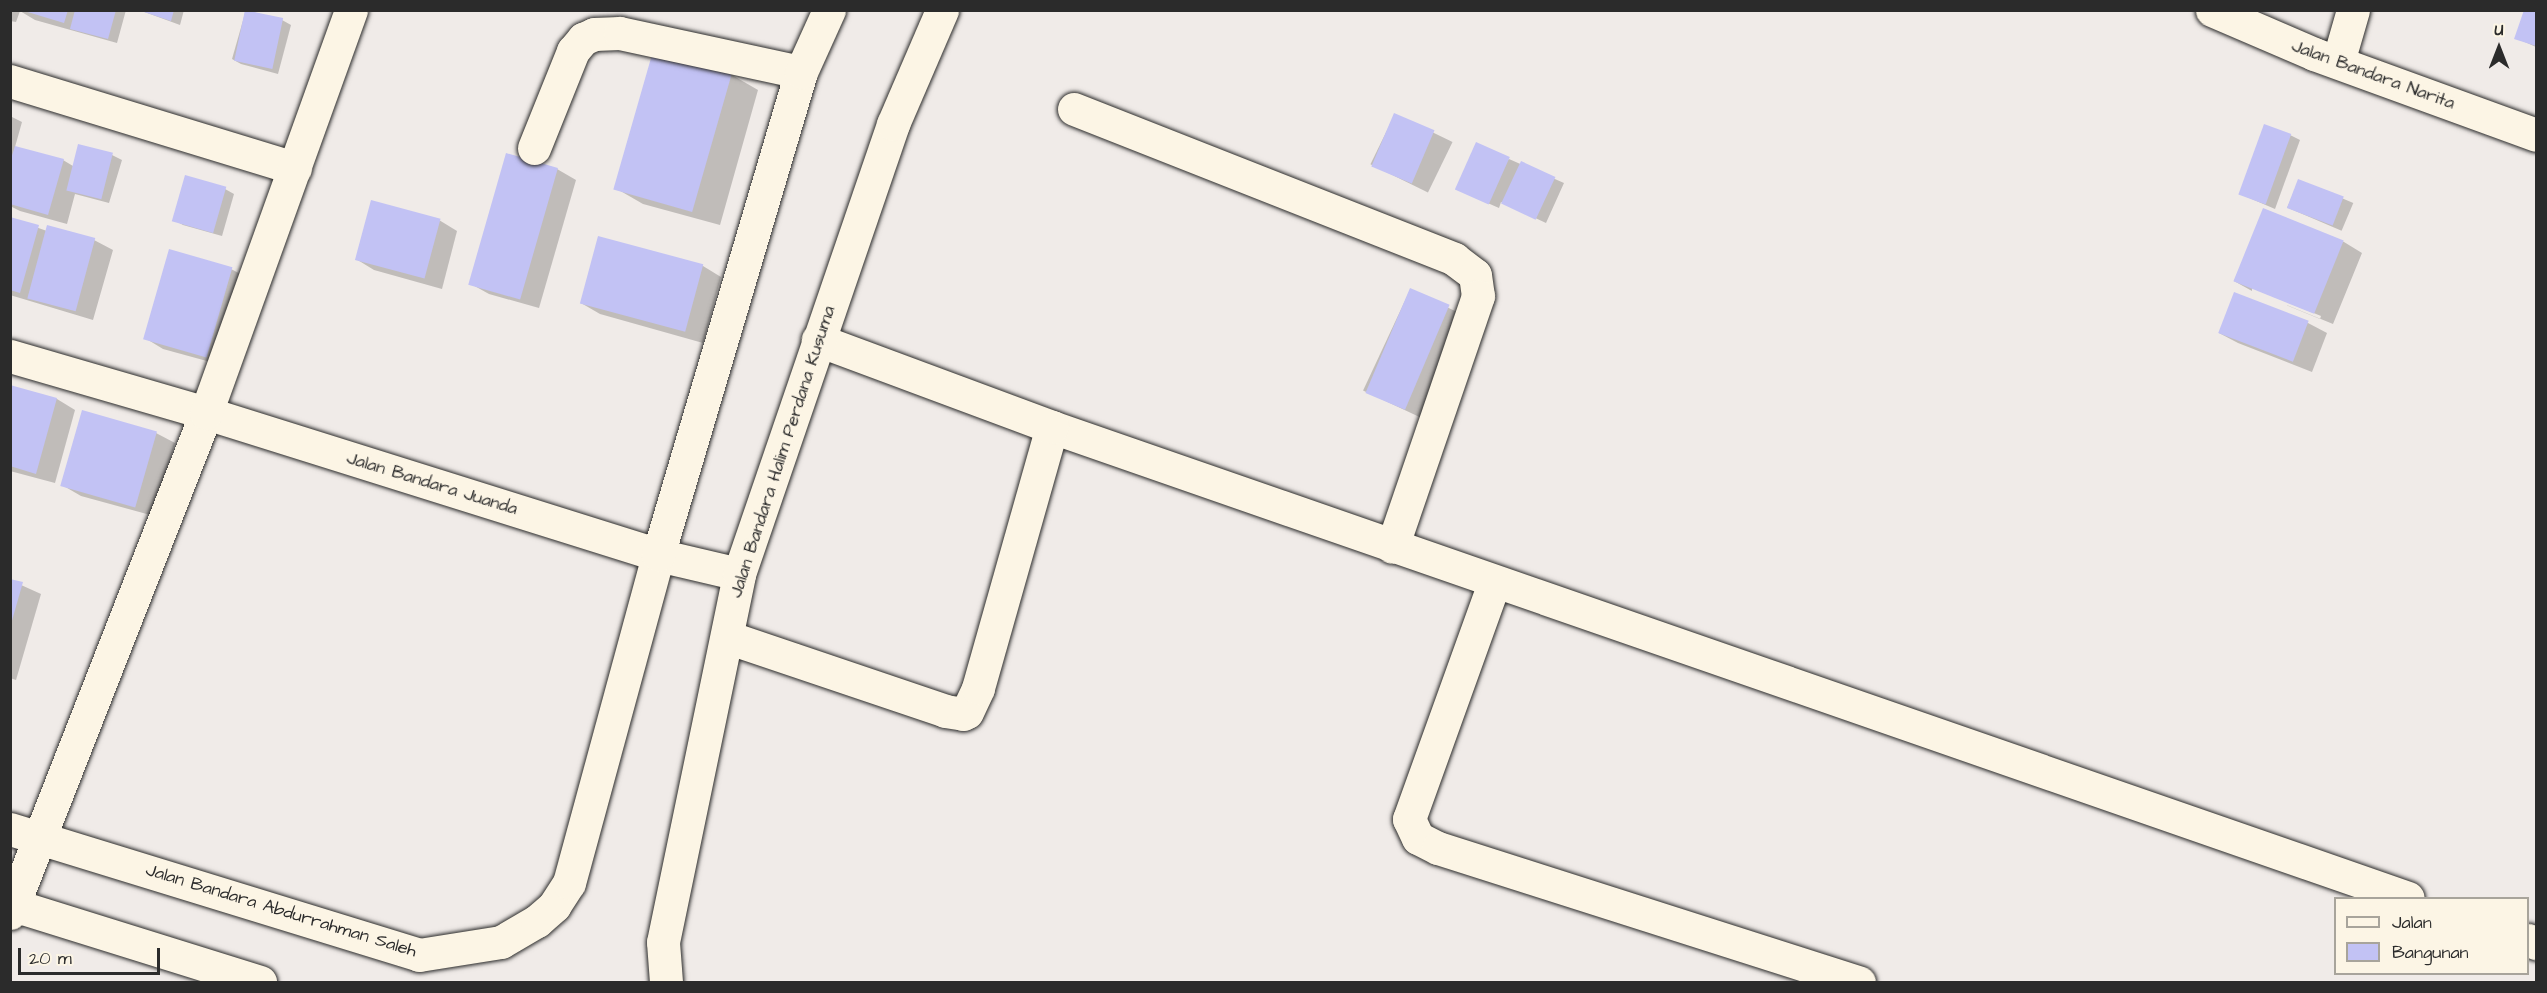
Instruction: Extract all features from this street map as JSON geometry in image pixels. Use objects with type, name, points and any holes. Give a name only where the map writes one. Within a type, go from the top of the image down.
[{"type":"street","points":[[260,982],[12,907],[24,833],[206,413],[351,10]]},
{"type":"street","points":[[658,555],[801,72],[829,10]]},
{"type":"street","name":"Jalan Bandara Halim Perdana Kusuma","points":[[666,982],[663,942],[739,574],[893,124],[942,10]]},
{"type":"street","name":"Jalan Bandara Narita","points":[[2212,10],[2326,58],[2536,135]]},
{"type":"street","points":[[2326,58],[2353,10]]},
{"type":"street","points":[[534,148],[573,51],[583,39],[594,34],[620,33],[801,72]]},
{"type":"street","points":[[10,81],[295,168]]},
{"type":"street","points":[[1074,109],[1454,259],[1474,275],[1478,296],[1392,547]]},
{"type":"street","points":[[818,340],[1052,428],[2405,897]]},
{"type":"street","name":"Jalan Bandara Juanda","points":[[10,356],[206,413],[658,555],[739,574]]},
{"type":"street","points":[[727,637],[945,711],[963,714],[967,712],[978,688],[1052,428]]},
{"type":"street","name":"Jalan Bandara Abdurrahman Saleh","points":[[24,833],[415,969],[501,942],[537,921],[554,906],[569,883],[658,555]]},
{"type":"street","points":[[1494,583],[1409,819],[1418,838],[1450,852],[1859,982]]},
{"type":"building","points":[[21,10],[68,10],[64,23]]},
{"type":"building","points":[[75,10],[116,10],[108,39],[70,29]]},
{"type":"building","points":[[138,10],[174,10],[171,21]]},
{"type":"building","points":[[245,10],[283,18],[272,69],[234,61]]},
{"type":"building","points":[[2524,10],[2536,10],[2536,46],[2514,39]]},
{"type":"building","points":[[653,51],[732,74],[692,212],[613,189]]},
{"type":"building","points":[[1394,113],[1435,130],[1412,184],[1371,166]]},
{"type":"building","points":[[2264,124],[2291,134],[2266,204],[2238,194]]},
{"type":"building","points":[[1476,142],[1510,157],[1489,205],[1455,190]]},
{"type":"building","points":[[78,144],[113,153],[101,199],[66,191]]},
{"type":"building","points":[[15,146],[64,159],[48,215],[10,204],[10,162]]},
{"type":"building","points":[[506,153],[558,168],[520,300],[468,285]]},
{"type":"building","points":[[1521,161],[1555,177],[1536,220],[1501,204]]},
{"type":"building","points":[[185,175],[226,187],[213,233],[172,221]]},
{"type":"building","points":[[2298,179],[2344,197],[2333,226],[2287,208]]},
{"type":"building","points":[[371,200],[441,219],[424,279],[355,260]]},
{"type":"building","points":[[2263,208],[2344,241],[2314,314],[2233,281]]},
{"type":"building","points":[[10,217],[39,225],[20,293],[10,290]]},
{"type":"building","points":[[47,225],[95,238],[76,311],[27,298]]},
{"type":"building","points":[[598,236],[703,264],[685,332],[580,304]]},
{"type":"building","points":[[169,249],[232,267],[207,358],[143,339]]},
{"type":"building","points":[[1410,288],[1450,305],[1405,410],[1365,393]]},
{"type":"building","points":[[2234,292],[2309,321],[2293,362],[2218,333]]},
{"type":"building","points":[[10,385],[57,398],[36,474],[10,466]]},
{"type":"building","points":[[82,410],[157,431],[135,507],[60,486]]},
{"type":"building","points":[[10,579],[23,582],[11,624],[10,624]]}]
